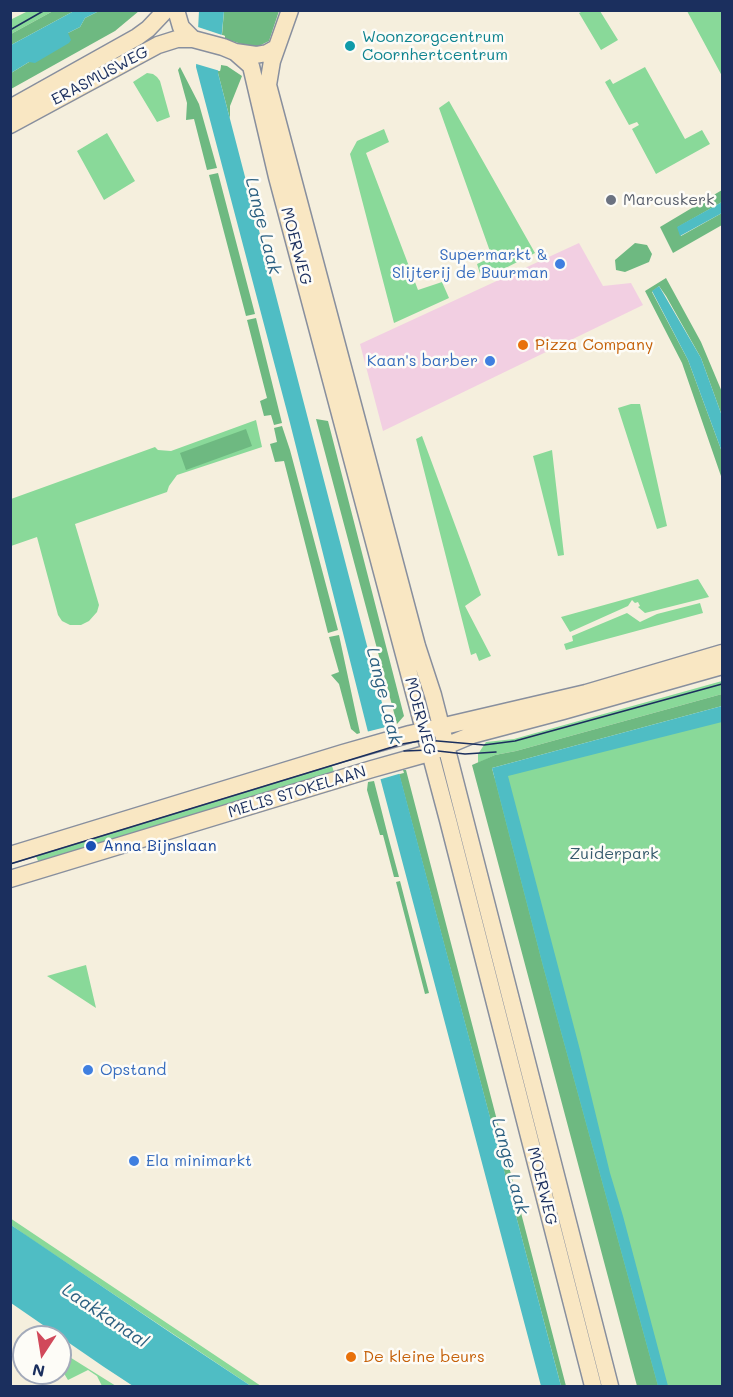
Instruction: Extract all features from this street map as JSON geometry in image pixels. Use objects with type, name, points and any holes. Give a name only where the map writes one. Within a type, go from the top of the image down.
[{"type":"main road","name":"ERASMUSWEG","points":[[10,108],[137,37],[166,10]]},
{"type":"main road","points":[[176,10],[181,27],[193,39],[229,50],[256,55],[276,48]]},
{"type":"main road","name":"MOERWEG","points":[[290,10],[272,61],[268,85],[414,635],[447,747],[610,1386]]},
{"type":"main road","name":"ERASMUSWEG","points":[[10,125],[158,45],[177,39],[193,39]]},
{"type":"main road","name":"MOERWEG","points":[[229,50],[251,66],[280,188],[424,732],[593,1386]]},
{"type":"main road","name":"MELIS STOKELAAN","points":[[10,855],[366,746],[586,693],[723,653]]},
{"type":"main road","name":"MELIS STOKELAAN","points":[[10,879],[429,753],[472,735],[723,666]]},
{"type":"shaded area","points":[[579,243],[603,286],[631,283],[643,305],[383,431],[360,344]]},
{"type":"green space","points":[[28,11],[53,11],[11,34],[10,20]]},
{"type":"green space","points":[[53,11],[74,11],[11,45],[11,34]]},
{"type":"green space","points":[[99,11],[139,11],[115,31],[11,89],[11,73],[80,27],[85,18]]},
{"type":"green space","points":[[224,11],[279,11],[269,41],[255,48],[225,39],[222,35]]},
{"type":"green space","points":[[600,11],[618,40],[601,50],[579,13]]},
{"type":"green space","points":[[687,11],[722,11],[722,76]]},
{"type":"green space","points":[[221,65],[227,66],[242,76],[230,106],[230,119],[218,73]]},
{"type":"green space","points":[[180,67],[199,104],[217,168],[207,170],[194,119],[186,120],[187,103],[178,70]]},
{"type":"green space","points":[[645,67],[685,139],[702,130],[710,144],[656,174],[632,129],[639,125],[637,122],[629,125],[605,82],[610,79],[613,84]]},
{"type":"green space","points":[[147,73],[153,74],[160,81],[170,117],[157,122],[133,82]]},
{"type":"green space","points":[[449,101],[535,253],[482,280],[477,264],[492,257],[439,108]]},
{"type":"green space","points":[[384,129],[389,142],[366,153],[418,290],[442,282],[449,298],[394,323],[350,154],[357,141]]},
{"type":"green space","points":[[107,133],[135,181],[104,200],[77,151]]},
{"type":"green space","points":[[218,173],[255,314],[246,316],[209,175]]},
{"type":"green space","points":[[722,190],[722,202],[678,227],[681,236],[722,213],[722,225],[673,253],[660,227]]},
{"type":"green space","points":[[635,243],[647,245],[652,254],[649,262],[625,272],[616,270],[615,260]]},
{"type":"green space","points":[[666,278],[701,342],[722,392],[722,416],[701,358],[659,286],[652,292],[688,360],[722,452],[722,479],[682,363],[645,291]]},
{"type":"green space","points":[[256,318],[282,423],[274,425],[271,415],[264,416],[260,401],[267,398],[247,320]]},
{"type":"green space","points":[[640,404],[667,526],[657,529],[618,408]]},
{"type":"green space","points":[[316,419],[328,421],[404,716],[397,724]]},
{"type":"green space","points":[[256,420],[262,447],[177,475],[167,492],[75,524],[99,605],[97,612],[89,621],[81,625],[70,625],[62,621],[58,615],[37,537],[11,546],[11,499],[155,447],[158,450],[171,451]]},
{"type":"green space","points":[[282,426],[338,630],[328,633],[284,461],[275,462],[270,444],[277,442],[274,428]]},
{"type":"green space","points":[[246,429],[252,446],[186,470],[180,453]]},
{"type":"green space","points":[[422,436],[481,595],[465,606],[491,656],[479,661],[476,653],[471,655],[416,439]]},
{"type":"green space","points":[[552,450],[564,555],[558,556],[533,456]]},
{"type":"green space","points":[[698,579],[709,597],[645,613],[638,607],[640,606],[638,602],[635,603],[632,600],[628,606],[570,632],[561,617]]},
{"type":"green space","points":[[700,603],[703,613],[566,650],[564,644],[573,641],[572,636],[627,613],[640,622],[657,614]]},
{"type":"green space","points":[[339,635],[360,733],[357,734],[351,729],[339,684],[331,675],[339,672],[329,637]]},
{"type":"green space","points":[[722,681],[722,694],[495,755],[478,763],[478,754],[486,742],[514,739]]},
{"type":"green space","points":[[722,694],[722,706],[492,768],[543,966],[658,1386],[637,1386],[472,765],[495,755]]},
{"type":"green space","name":"Zuiderpark","points":[[722,708],[722,1386],[639,1386],[484,781]]},
{"type":"green space","points":[[330,760],[336,778],[39,863],[34,852]]},
{"type":"green space","points":[[403,770],[406,770],[566,1386],[561,1386],[399,774],[404,773]]},
{"type":"green space","points":[[374,781],[399,877],[394,877],[383,835],[380,835],[367,790],[368,782]]},
{"type":"green space","points":[[400,881],[429,993],[425,994],[396,882]]},
{"type":"green space","points":[[86,965],[96,1008],[47,976]]},
{"type":"green space","points":[[10,1218],[261,1386],[251,1386],[28,1237],[11,1225]]},
{"type":"green space","points":[[72,1358],[116,1386],[102,1386],[97,1376],[88,1370],[72,1378]]},
{"type":"water","points":[[74,11],[99,11],[85,18],[80,27],[68,33],[71,40],[69,43],[35,63],[29,62],[11,73],[11,45]]},
{"type":"water","points":[[199,11],[224,11],[218,73],[561,1386],[541,1386],[368,732],[290,423],[196,67]]},
{"type":"water","points":[[722,202],[722,213],[680,236],[677,227]]},
{"type":"water","points":[[659,286],[701,358],[722,416],[722,452],[688,360],[652,291]]},
{"type":"water","points":[[722,706],[722,722],[508,776],[610,1173],[668,1386],[658,1386],[543,966],[492,768]]},
{"type":"water","name":"Laakkanaal","points":[[11,1225],[251,1386],[133,1386],[72,1345],[72,1325],[43,1325],[11,1303]]},
{"type":"pier","points":[[195,26],[225,36],[220,71],[193,63]]},
{"type":"pier","points":[[390,726],[402,773],[378,780],[366,732]]},
{"type":"tram line","points":[[10,30],[45,10]]},
{"type":"tram line","points":[[10,864],[402,744],[426,740],[484,745],[515,741],[722,684]]},
{"type":"tram line","points":[[404,751],[429,750],[465,754],[496,752]]},
{"type":"place","name":"Woonzorgcentrum Coornhertcentrum","points":[[350,46]]},
{"type":"place","name":"Marcuskerk","points":[[611,200]]},
{"type":"place","name":"Supermarkt & Slijterij de Buurman","points":[[560,264]]},
{"type":"place","name":"Pizza Company","points":[[523,345]]},
{"type":"place","name":"Kaan's barber","points":[[490,361]]},
{"type":"place","name":"Anna Bijnslaan","points":[[91,846]]},
{"type":"place","name":"Opstand","points":[[88,1070]]},
{"type":"place","name":"Ela minimarkt","points":[[134,1161]]},
{"type":"place","name":"De kleine beurs","points":[[351,1357]]},
{"type":"water label","name":"Lange Laak","points":[[263,226]]},
{"type":"water label","name":"Lange Laak","points":[[384,696]]},
{"type":"water label","name":"Lange Laak","points":[[510,1166]]}]
